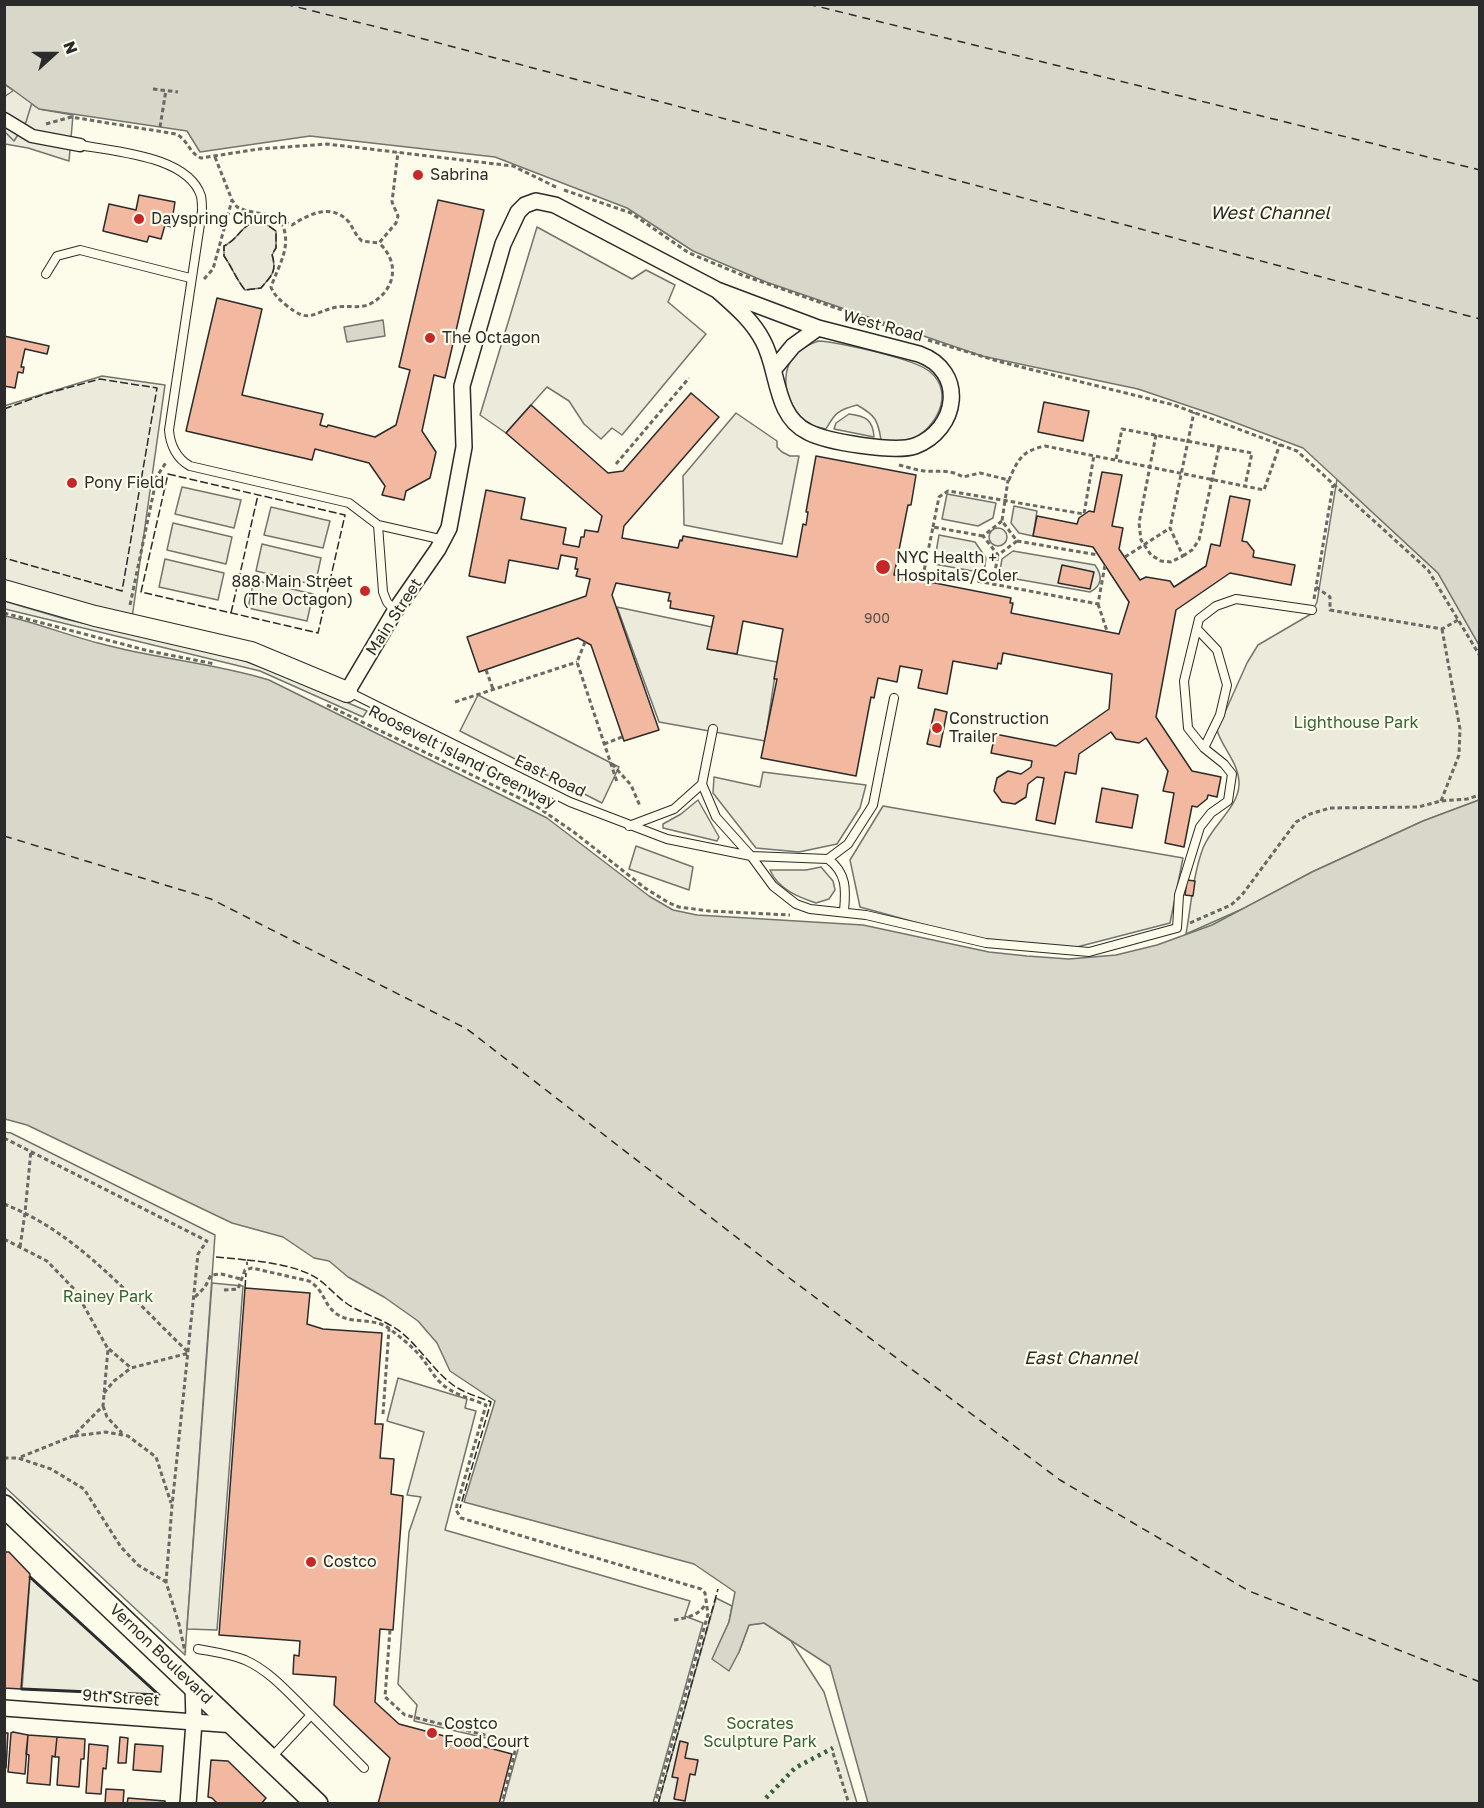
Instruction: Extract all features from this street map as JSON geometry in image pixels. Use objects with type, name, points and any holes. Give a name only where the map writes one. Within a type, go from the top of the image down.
[{"type":"main road","name":"Vernon Boulevard","points":[[4,1506],[317,1803]]},
{"type":"street","points":[[4,119],[32,136],[80,146]]},
{"type":"street","name":"West Road","points":[[530,202],[542,201],[555,205],[717,290],[818,328],[919,354],[937,363],[948,377],[951,395],[948,414],[943,425],[928,440],[902,449],[889,449],[821,437],[800,427],[789,416],[782,403],[774,369],[763,341],[750,320],[717,290]]},
{"type":"street","name":"Main Street","points":[[347,692],[395,611],[444,540],[451,521],[464,447],[461,404],[464,378],[503,244],[518,212],[530,202]]},
{"type":"street","name":"West Road","points":[[774,369],[793,345],[818,328]]},
{"type":"street","points":[[4,590],[104,618],[251,652],[347,692]]},
{"type":"street","points":[[188,1803],[194,1722],[193,1684]]},
{"type":"street","name":"9th Street","points":[[4,1708],[234,1725]]},
{"type":"lane","points":[[80,146],[157,161],[182,172],[194,184],[201,197],[202,210],[169,430],[174,449],[184,463],[349,503],[378,525],[444,540]]},
{"type":"lane","points":[[46,274],[57,256],[80,250],[190,278]]},
{"type":"lane","points":[[378,525],[383,592],[387,602],[395,611]]},
{"type":"lane","points":[[713,729],[702,784],[716,817],[751,856],[773,886],[788,898],[810,909],[866,915],[986,943],[1089,952],[1177,928],[1179,895],[1200,827],[1211,813],[1228,801],[1232,774],[1224,764],[1204,748],[1188,728],[1184,681],[1199,618],[1216,606],[1236,599],[1312,610]]},
{"type":"lane","points":[[1197,629],[1216,650],[1227,685],[1220,715],[1204,748]]},
{"type":"lane","name":"East Road","points":[[347,692],[570,802],[629,826],[676,842],[751,856],[828,859]]},
{"type":"lane","points":[[844,911],[846,883],[840,871],[828,859],[848,844],[873,805],[894,698]]},
{"type":"lane","points":[[629,826],[674,810],[702,784]]},
{"type":"lane","points":[[198,1649],[229,1654],[272,1676],[364,1768]]},
{"type":"lane","points":[[270,1759],[311,1715]]},
{"type":"path","points":[[153,88],[178,92]]},
{"type":"path","points":[[160,127],[166,90]]},
{"type":"path","points":[[379,243],[396,223],[398,216],[392,202],[398,152]]},
{"type":"path","points":[[215,157],[237,207],[270,215],[292,225],[320,211],[339,214],[348,221],[362,240],[379,243],[387,251],[391,261],[392,282],[389,289],[371,304],[335,307],[311,316],[297,314],[279,299],[271,287],[286,250],[287,235],[280,220]]},
{"type":"path","points":[[189,290],[200,291],[204,278],[213,269],[232,200]]},
{"type":"path","points":[[615,464],[690,378]]},
{"type":"path","points":[[1183,556],[1170,528],[1194,412]]},
{"type":"path","points":[[1116,459],[1122,429],[1252,453],[1245,486]]},
{"type":"path","points":[[1156,435],[1139,524],[1141,540],[1151,555],[1161,561],[1171,562],[1183,556],[1192,550],[1199,540],[1219,447]]},
{"type":"path","points":[[983,536],[1002,521],[1008,480],[1017,462],[1030,449],[1046,446],[1264,490],[1280,444]]},
{"type":"path","points":[[129,607],[157,476],[174,449]]},
{"type":"path","points":[[1094,455],[1084,514],[948,491],[939,497],[924,571],[1098,604]]},
{"type":"path","points":[[895,464],[924,471],[955,472],[963,477],[980,473],[1008,480]]},
{"type":"path","points":[[1312,610],[1333,485],[1381,525],[1428,570],[1479,657]]},
{"type":"path","points":[[1002,521],[1017,541],[1098,555]]},
{"type":"path","points":[[933,527],[983,536],[998,555]]},
{"type":"path","points":[[1125,557],[1170,528]]},
{"type":"path","points":[[992,584],[998,555],[1017,541]]},
{"type":"path","points":[[1105,565],[1098,604],[1107,632]]},
{"type":"path","points":[[1316,587],[1329,597],[1330,610],[1442,629],[1458,621]]},
{"type":"path","points":[[4,613],[149,651],[197,662],[219,664]]},
{"type":"path","points":[[1441,801],[1459,756],[1460,729],[1442,629]]},
{"type":"path","points":[[585,642],[577,662],[616,782]]},
{"type":"path","points":[[455,702],[577,662]]},
{"type":"path","points":[[486,670],[493,689]]},
{"type":"path","name":"Roosevelt Island Greenway","points":[[319,701],[536,806],[575,833],[645,888],[669,903],[709,911],[799,916]]},
{"type":"path","points":[[604,744],[622,737]]},
{"type":"path","points":[[610,763],[631,785],[640,806]]},
{"type":"path","points":[[1177,928],[1231,905],[1242,895],[1296,822],[1310,814],[1330,808],[1418,807],[1441,801],[1467,800],[1479,795]]},
{"type":"path","points":[[4,1138],[207,1241],[198,1254],[171,1506],[166,1582],[183,1642]]},
{"type":"path","points":[[20,1247],[26,1213],[31,1150]]},
{"type":"path","points":[[4,1204],[26,1213],[73,1243],[189,1353]]},
{"type":"path","points":[[4,1239],[47,1261],[75,1290],[108,1349],[131,1368]]},
{"type":"path","points":[[224,1290],[238,1289],[245,1270],[252,1268],[309,1281],[317,1286],[335,1313],[353,1320],[373,1322],[389,1329],[405,1340],[441,1383],[450,1390],[486,1405],[457,1505],[457,1515],[461,1518],[696,1586],[705,1593],[708,1614],[655,1803]]},
{"type":"path","points":[[195,1297],[212,1275],[221,1274],[241,1279]]},
{"type":"path","points":[[383,1414],[389,1329]]},
{"type":"path","points":[[108,1349],[103,1406],[107,1417],[123,1435]]},
{"type":"path","points":[[104,1393],[114,1381],[131,1368],[189,1353]]},
{"type":"path","points":[[73,1436],[103,1406]]},
{"type":"path","points":[[18,1458],[73,1436],[106,1432],[128,1436],[156,1457],[171,1506]]},
{"type":"path","points":[[4,1458],[18,1458],[51,1469],[84,1490],[121,1547],[138,1565],[166,1582]]},
{"type":"path","points":[[674,1620],[690,1617],[706,1604]]},
{"type":"path","points":[[390,1630],[385,1696],[405,1715],[517,1743],[502,1803]]},
{"type":"path","points":[[833,1753],[849,1803]]},
{"type":"green space","points":[[4,84],[39,109],[73,115],[69,161],[28,148],[5,144]]},
{"type":"green space","points":[[260,220],[276,231],[276,248],[272,255],[274,269],[261,288],[245,290],[224,256],[224,246],[248,225]]},
{"type":"green space","points":[[818,341],[876,352],[908,361],[929,371],[937,380],[941,390],[942,400],[934,420],[918,436],[902,442],[881,440],[875,419],[857,405],[838,413],[826,429],[808,424],[795,411],[790,402],[786,373],[796,353]]},
{"type":"green space","name":"Pony Field","points":[[102,376],[165,385],[132,618],[5,582],[4,406]]},
{"type":"green space","points":[[849,414],[868,420],[874,437],[834,429],[836,423]]},
{"type":"green space","name":"Lighthouse Park","points":[[1337,479],[1438,573],[1479,645],[1479,800],[1423,821],[1312,872],[1249,906],[1186,934],[1203,848],[1230,809],[1238,793],[1237,770],[1217,730],[1247,663],[1258,645],[1311,614],[1317,602]]},
{"type":"green space","points":[[182,487],[241,500],[234,528],[175,514]]},
{"type":"green space","points":[[947,494],[996,503],[993,518],[978,526],[942,519]]},
{"type":"green space","points":[[1014,506],[1037,511],[1033,536],[1019,533],[1011,523]]},
{"type":"green space","points":[[271,507],[330,521],[323,548],[264,535]]},
{"type":"green space","points":[[173,523],[232,537],[226,564],[167,550]]},
{"type":"green space","points":[[998,528],[1004,531],[1007,537],[1004,543],[998,546],[992,543],[989,537],[992,531]]},
{"type":"green space","points":[[939,535],[975,542],[986,558],[984,573],[934,564]]},
{"type":"green space","points":[[262,544],[321,558],[315,585],[256,571]]},
{"type":"green space","points":[[1013,551],[1095,565],[1100,577],[1099,584],[1090,592],[999,576],[1002,559]]},
{"type":"green space","points":[[165,559],[224,573],[218,600],[159,587]]},
{"type":"green space","points":[[254,580],[313,594],[307,621],[248,608]]},
{"type":"green space","points":[[4,601],[65,619],[234,657],[367,711],[363,717],[260,671],[5,609]]},
{"type":"green space","points":[[698,800],[719,837],[717,841],[663,828],[663,824],[681,814]]},
{"type":"green space","points":[[636,846],[693,867],[689,890],[629,869]]},
{"type":"green space","points":[[821,867],[833,881],[835,890],[829,899],[816,903],[783,887],[770,870],[806,870]]},
{"type":"green space","name":"Rainey Park","points":[[4,1132],[11,1133],[215,1235],[185,1655],[5,1487]]},
{"type":"green space","name":"Socrates Sculpture Park","points":[[716,1598],[732,1606],[729,1622],[713,1658],[739,1652],[749,1625],[764,1623],[791,1641],[824,1692],[857,1803],[658,1804]]},
{"type":"shaded area","points":[[20,86],[34,96],[26,122],[14,141],[5,132],[4,97]]},
{"type":"shaded area","points":[[537,227],[632,279],[646,270],[675,285],[668,302],[706,334],[622,435],[612,428],[601,439],[584,424],[569,401],[547,387],[506,433],[480,415]]},
{"type":"shaded area","points":[[736,413],[777,441],[777,447],[782,452],[790,456],[799,456],[782,544],[684,525],[683,476]]},
{"type":"shaded area","points":[[617,607],[712,627],[708,649],[777,662],[765,741],[659,722]]},
{"type":"shaded area","points":[[478,695],[619,767],[602,803],[460,731]]},
{"type":"shaded area","points":[[763,772],[866,785],[860,808],[837,844],[799,852],[756,848],[713,793],[714,777],[760,787]]},
{"type":"shaded area","points":[[883,806],[1183,858],[1170,923],[1073,948],[980,940],[860,907],[850,860]]},
{"type":"shaded area","points":[[212,1283],[243,1286],[217,1630],[187,1629]]},
{"type":"shaded area","points":[[398,1378],[467,1399],[465,1408],[476,1411],[445,1530],[690,1601],[685,1616],[703,1623],[653,1803],[503,1803],[519,1746],[414,1721],[417,1705],[398,1684],[409,1532],[421,1497],[407,1495],[424,1432],[387,1421]]},
{"type":"shaded area","points":[[30,1577],[159,1695],[22,1689]]},
{"type":"water","name":"West Channel","points":[[5,4],[1479,5],[1479,645],[1438,573],[1303,448],[1138,389],[982,356],[766,282],[693,251],[627,208],[495,157],[310,136],[200,152],[187,131],[39,109],[5,84]]},
{"type":"water","points":[[383,320],[385,336],[347,342],[344,327]]},
{"type":"water","name":"East Channel","points":[[5,616],[123,649],[228,669],[269,680],[547,818],[649,896],[673,910],[697,915],[863,925],[989,952],[1069,959],[1116,955],[1157,945],[1212,925],[1312,872],[1423,821],[1479,800],[1479,1803],[868,1803],[830,1666],[764,1623],[749,1625],[729,1671],[712,1659],[729,1622],[735,1592],[694,1564],[464,1502],[495,1401],[450,1371],[437,1343],[418,1321],[384,1297],[348,1277],[329,1261],[314,1258],[283,1237],[232,1223],[27,1125],[5,1119]]},
{"type":"building","name":"Dayspring Church","points":[[139,195],[175,202],[171,227],[165,225],[161,239],[149,236],[147,242],[103,231],[109,204],[136,210]]},
{"type":"building","name":"The Octagon","points":[[438,200],[484,210],[445,378],[434,375],[422,431],[436,452],[430,478],[406,491],[404,500],[382,495],[385,486],[369,463],[315,449],[312,460],[186,431],[217,298],[262,309],[242,395],[323,414],[320,425],[375,437],[396,425],[410,370],[399,367]]},
{"type":"building","points":[[4,336],[49,346],[47,354],[25,349],[21,367],[24,367],[23,373],[18,372],[15,388],[4,386]]},
{"type":"building","points":[[691,393],[719,417],[624,526],[622,538],[678,548],[683,536],[797,557],[803,524],[806,525],[808,512],[806,512],[816,456],[916,475],[894,575],[1011,598],[1010,603],[1013,603],[1011,613],[1119,634],[1129,602],[1093,547],[1033,536],[1037,516],[1077,524],[1079,518],[1089,511],[1094,512],[1102,472],[1122,475],[1112,526],[1123,528],[1119,549],[1140,580],[1146,577],[1170,581],[1174,587],[1206,566],[1211,544],[1220,546],[1230,496],[1250,500],[1242,541],[1247,542],[1254,551],[1253,557],[1295,565],[1291,585],[1230,573],[1176,610],[1156,717],[1192,771],[1221,777],[1217,797],[1208,795],[1207,799],[1197,807],[1192,806],[1184,847],[1165,843],[1174,793],[1163,791],[1168,771],[1146,738],[1139,743],[1116,739],[1111,732],[1079,754],[1076,774],[1065,772],[1055,824],[1036,820],[1044,778],[1037,777],[1028,784],[1026,797],[1015,804],[1002,802],[994,791],[997,778],[1008,771],[1021,774],[1031,767],[1032,761],[991,753],[995,734],[1056,746],[1109,709],[1112,674],[1003,653],[1001,664],[998,663],[997,669],[953,661],[947,694],[918,688],[922,670],[900,666],[897,682],[878,678],[874,698],[871,697],[856,776],[761,758],[777,679],[774,679],[783,629],[743,621],[737,654],[707,649],[714,616],[670,608],[671,601],[668,601],[670,593],[616,583],[612,595],[659,730],[624,741],[591,645],[578,638],[479,672],[467,637],[586,596],[590,579],[576,576],[577,558],[561,555],[558,569],[509,560],[505,583],[469,576],[486,490],[525,498],[521,519],[566,528],[563,544],[579,547],[585,530],[598,532],[602,516],[506,433],[531,405],[608,473],[623,471]]},
{"type":"building","points":[[1044,402],[1089,411],[1083,441],[1038,432]]},
{"type":"building","points":[[1062,565],[1094,572],[1090,589],[1058,583]]},
{"type":"building","name":"Construction Trailer","points":[[935,709],[947,712],[940,747],[927,744]]},
{"type":"building","points":[[1102,788],[1138,795],[1132,828],[1096,822]]},
{"type":"building","points":[[1187,880],[1195,881],[1193,896],[1185,895]]},
{"type":"building","name":"Costco","points":[[245,1288],[310,1293],[307,1324],[323,1329],[382,1333],[375,1424],[383,1424],[380,1458],[394,1459],[391,1494],[403,1496],[393,1630],[380,1629],[375,1702],[399,1724],[512,1754],[499,1804],[378,1804],[390,1758],[334,1705],[336,1677],[293,1674],[294,1655],[299,1656],[300,1641],[219,1635]]},
{"type":"building","points":[[4,1552],[9,1552],[30,1574],[21,1689],[4,1688]]},
{"type":"building","points":[[4,1733],[8,1733],[6,1768],[4,1768]]},
{"type":"building","points":[[11,1733],[28,1735],[25,1774],[8,1772]]},
{"type":"building","points":[[28,1735],[57,1737],[55,1757],[52,1756],[50,1785],[27,1783]]},
{"type":"building","points":[[57,1737],[85,1739],[79,1787],[57,1785],[59,1757],[55,1757]]},
{"type":"building","points":[[120,1737],[128,1738],[126,1763],[118,1763]]},
{"type":"building","points":[[680,1741],[688,1743],[685,1758],[698,1760],[695,1775],[690,1774],[685,1801],[674,1799],[678,1778],[672,1777]]},
{"type":"building","points":[[89,1744],[108,1746],[101,1794],[86,1793]]},
{"type":"building","points":[[135,1744],[163,1746],[161,1772],[133,1770]]},
{"type":"building","points":[[211,1760],[228,1761],[266,1798],[261,1804],[218,1804],[208,1797]]},
{"type":"building","points":[[106,1789],[124,1790],[123,1804],[105,1804]]},
{"type":"building","points":[[128,1798],[165,1801],[165,1804],[127,1804]]},
{"type":"ferry route","points":[[285,4],[1480,319]]},
{"type":"ferry route","points":[[808,4],[1480,170]]},
{"type":"ferry route","points":[[4,836],[211,899],[467,1029],[788,1277],[1060,1480],[1249,1591],[1480,1682]]},
{"type":"hedge","points":[[766,1798],[795,1768],[833,1748]]},
{"type":"fence","points":[[260,220],[276,231],[276,248],[272,254],[274,269],[261,288],[245,290],[224,256],[224,246],[248,225],[260,220]]},
{"type":"fence","points":[[4,409],[45,394],[100,379],[157,388],[122,591],[4,558]]},
{"type":"fence","points":[[168,474],[345,515],[318,633],[141,592],[168,474]]},
{"type":"fence","points":[[231,613],[258,495]]},
{"type":"fence","points":[[216,1257],[247,1260],[247,1265]]},
{"type":"fence","points":[[247,1260],[284,1266],[311,1275],[346,1303],[402,1333],[453,1385],[491,1402],[460,1508]]},
{"type":"fence","points":[[245,1288],[246,1273]]},
{"type":"fence","points":[[658,1804],[718,1589]]},
{"type":"wall","points":[[22,1689],[159,1695],[30,1577]]},
{"type":"place","name":"Sabrina","points":[[418,175]]},
{"type":"place","name":"Dayspring Church","points":[[139,219]]},
{"type":"place","name":"The Octagon","points":[[430,338]]},
{"type":"place","name":"Pony Field","points":[[72,483]]},
{"type":"place","name":"NYC Health + Hospitals/Coler","points":[[883,567]]},
{"type":"place","name":"888 Main Street (The Octagon)","points":[[365,591]]},
{"type":"place","name":"Construction Trailer","points":[[937,728]]},
{"type":"place","name":"Costco","points":[[311,1562]]},
{"type":"place","name":"Costco Food Court","points":[[432,1733]]}]
